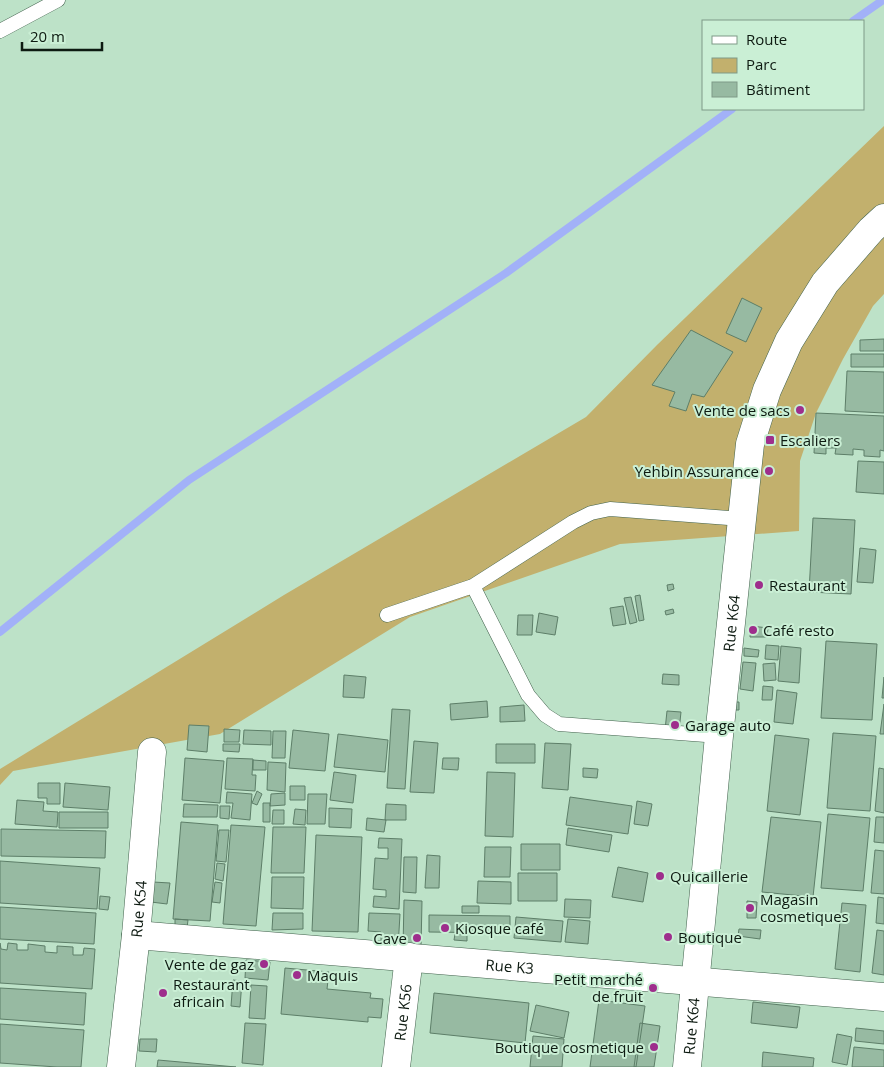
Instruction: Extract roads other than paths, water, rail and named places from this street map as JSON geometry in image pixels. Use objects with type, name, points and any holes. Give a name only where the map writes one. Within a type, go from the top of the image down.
[{"type":"street","name":"Rue K64","points":[[687,1067],[750,444],[766,390],[789,341],[825,283],[871,230],[884,218]]},
{"type":"street","name":"Rue K54","points":[[121,1067],[136,935],[152,752]]},
{"type":"street","name":"Rue K3","points":[[136,935],[884,997]]},
{"type":"street","name":"Rue K56","points":[[396,1067],[409,957]]},
{"type":"lane","points":[[0,31],[58,0]]},
{"type":"lane","points":[[387,615],[473,586],[591,513],[610,509],[742,519]]},
{"type":"lane","points":[[473,586],[528,694],[545,715],[559,724],[719,736]]},
{"type":"waterway","points":[[854,20],[883,0]]},
{"type":"waterway","points":[[0,632],[189,480],[506,273],[731,110]]},
{"type":"place","name":"Vente de sacs","points":[[800,410]]},
{"type":"place","name":"Escaliers","points":[[770,440]]},
{"type":"place","name":"Yehbin Assurance","points":[[769,471]]},
{"type":"place","name":"Restaurant","points":[[759,585]]},
{"type":"place","name":"Café resto","points":[[753,630]]},
{"type":"place","name":"Garage auto","points":[[675,725]]},
{"type":"place","name":"Quicaillerie","points":[[660,876]]},
{"type":"place","name":"Magasin cosmetiques","points":[[750,908]]},
{"type":"place","name":"Kiosque café","points":[[445,928]]},
{"type":"place","name":"Boutique","points":[[668,937]]},
{"type":"place","name":"Cave","points":[[417,938]]},
{"type":"place","name":"Vente de gaz","points":[[264,964]]},
{"type":"place","name":"Maquis","points":[[297,975]]},
{"type":"place","name":"Petit marché de fruit","points":[[653,988]]},
{"type":"place","name":"Restaurant africain","points":[[163,993]]},
{"type":"place","name":"Boutique cosmetique","points":[[654,1047]]}]
